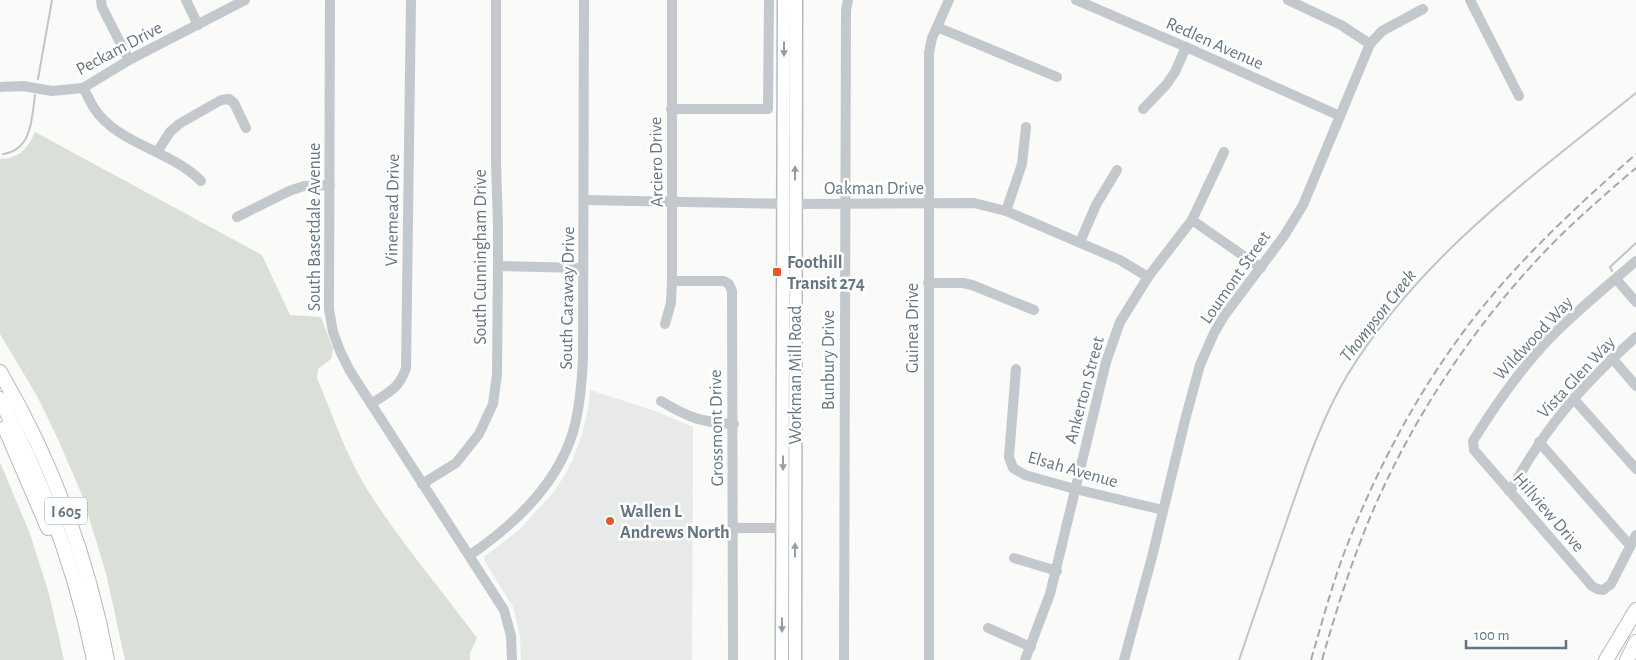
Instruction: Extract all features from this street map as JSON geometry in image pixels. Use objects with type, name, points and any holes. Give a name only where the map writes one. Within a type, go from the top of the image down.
[{"type":"highway","name":"I 605","points":[[0,372],[32,431],[65,509],[94,602],[107,660]]},
{"type":"highway","points":[[0,385],[26,436],[54,499],[81,577],[100,660]]},
{"type":"highway","points":[[0,399],[30,457],[56,523],[76,587],[94,660]]},
{"type":"highway","name":"I 605","points":[[0,416],[51,535],[71,601],[85,660]]},
{"type":"highway","points":[[1606,660],[1636,610]]},
{"type":"highway","points":[[1627,660],[1636,642]]},
{"type":"main road","name":"Workman Mill Road","points":[[784,0],[789,204],[789,528],[795,660]]},
{"type":"main road","name":"Workman Mill Road","points":[[789,204],[796,0]]},
{"type":"main road","name":"Workman Mill Road","points":[[782,660],[789,528]]},
{"type":"street","points":[[101,0],[102,7],[130,60]]},
{"type":"street","points":[[186,0],[198,25]]},
{"type":"street","name":"Peckam Drive","points":[[0,87],[23,86],[52,91],[83,88],[130,60],[246,0]]},
{"type":"street","name":"South Basetdale Avenue","points":[[330,0],[329,309],[333,332],[350,371],[504,610],[511,636],[512,660]]},
{"type":"street","name":"Vinemead Drive","points":[[371,404],[391,391],[401,381],[406,368],[411,0]]},
{"type":"street","name":"South Cunningham Drive","points":[[422,484],[456,463],[479,434],[493,404],[497,374],[498,266],[496,0]]},
{"type":"street","name":"South Caraway Drive","points":[[470,555],[490,542],[509,525],[545,487],[566,451],[577,415],[582,381],[584,0]]},
{"type":"street","name":"Arciero Drive","points":[[665,324],[670,303],[672,281],[672,0]]},
{"type":"street","points":[[671,109],[768,109],[769,0]]},
{"type":"street","name":"Bunbury Drive","points":[[844,660],[844,204],[846,10],[848,0]]},
{"type":"street","name":"Guinea Drive","points":[[929,660],[929,53],[937,27],[949,0]]},
{"type":"street","name":"Redlen Avenue","points":[[1076,0],[1340,116]]},
{"type":"street","points":[[1288,0],[1305,3],[1370,44]]},
{"type":"street","points":[[1470,0],[1519,96]]},
{"type":"street","name":"Loumont Street","points":[[1124,660],[1189,402],[1200,365],[1214,333],[1235,300],[1284,236],[1303,205],[1370,44],[1382,31],[1423,9]]},
{"type":"street","points":[[937,27],[1056,77]]},
{"type":"street","points":[[1143,108],[1166,86],[1175,72],[1186,47]]},
{"type":"street","points":[[83,88],[94,109],[116,130],[191,171],[201,181]]},
{"type":"street","points":[[157,152],[170,132],[179,124],[221,100],[229,99],[234,103],[246,128]]},
{"type":"street","points":[[1006,211],[1022,164],[1026,127]]},
{"type":"street","name":"Ankerton Street","points":[[1026,660],[1057,571],[1106,362],[1120,322],[1148,277],[1192,220],[1224,152]]},
{"type":"street","points":[[1080,242],[1096,205],[1117,170]]},
{"type":"street","points":[[237,217],[289,191],[304,186],[330,185]]},
{"type":"street","name":"Oakman Drive","points":[[584,200],[789,204],[974,203],[1006,211],[1080,242],[1120,260],[1148,277]]},
{"type":"street","points":[[1192,220],[1261,268]]},
{"type":"street","name":"Wildwood Way","points":[[1474,450],[1473,441],[1508,386],[1548,340],[1636,261]]},
{"type":"street","points":[[498,266],[583,268]]},
{"type":"street","points":[[1616,278],[1636,302]]},
{"type":"street","name":"Grossmont Drive","points":[[672,281],[724,281],[729,284],[732,291],[734,424],[733,660]]},
{"type":"street","points":[[928,283],[963,283],[972,285],[1034,310]]},
{"type":"street","name":"Vista Glen Way","points":[[1509,491],[1539,442],[1573,398],[1612,358],[1636,337]]},
{"type":"street","points":[[1612,358],[1636,386]]},
{"type":"street","name":"Elsah Avenue","points":[[1016,370],[1009,457],[1013,468],[1025,475],[1075,489],[1163,510]]},
{"type":"street","points":[[1573,398],[1636,469]]},
{"type":"street","points":[[661,401],[680,413],[695,419],[712,423],[734,424]]},
{"type":"street","points":[[1539,442],[1626,541],[1634,539]]},
{"type":"street","name":"Hillview Drive","points":[[1474,450],[1592,586],[1597,589],[1603,590],[1611,584],[1634,539]]},
{"type":"street","points":[[733,528],[789,528]]},
{"type":"street","points":[[1014,558],[1057,571]]},
{"type":"street","points":[[988,628],[1031,647]]},
{"type":"shaded area","points":[[35,132],[262,255],[290,315],[321,317],[333,349],[331,359],[318,369],[317,378],[345,446],[365,486],[378,506],[477,638],[470,653],[470,660],[125,660],[106,573],[82,495],[37,396],[0,334],[0,159],[12,157],[22,152]]},
{"type":"shaded area","name":"Wallen L Andrews North","points":[[590,390],[655,411],[693,427],[692,660],[521,660],[520,635],[513,607],[484,560],[485,556],[518,531],[553,493],[564,476],[582,435]]},
{"type":"shaded area","points":[[0,462],[30,534],[49,594],[64,660],[0,660]]},
{"type":"waterway","points":[[38,79],[52,0]]},
{"type":"waterway","name":"Thompson Creek","points":[[1239,660],[1321,427],[1348,374],[1377,332],[1409,292],[1480,221],[1636,93]]},
{"type":"waterway","points":[[3,154],[13,151],[25,140],[29,132],[35,95]]},
{"type":"waterway","points":[[1612,271],[1610,267],[1636,243]]},
{"type":"railway","points":[[1311,660],[1339,568],[1364,505],[1395,440],[1432,378],[1473,319],[1512,273],[1563,220],[1636,154]]},
{"type":"railway","points":[[1322,660],[1346,582],[1375,506],[1412,432],[1455,362],[1479,329],[1532,266],[1569,227],[1636,168]]},
{"type":"place","name":"Foothill Transit 274","points":[[777,272]]},
{"type":"place","name":"Wallen L Andrews North","points":[[610,521]]}]
